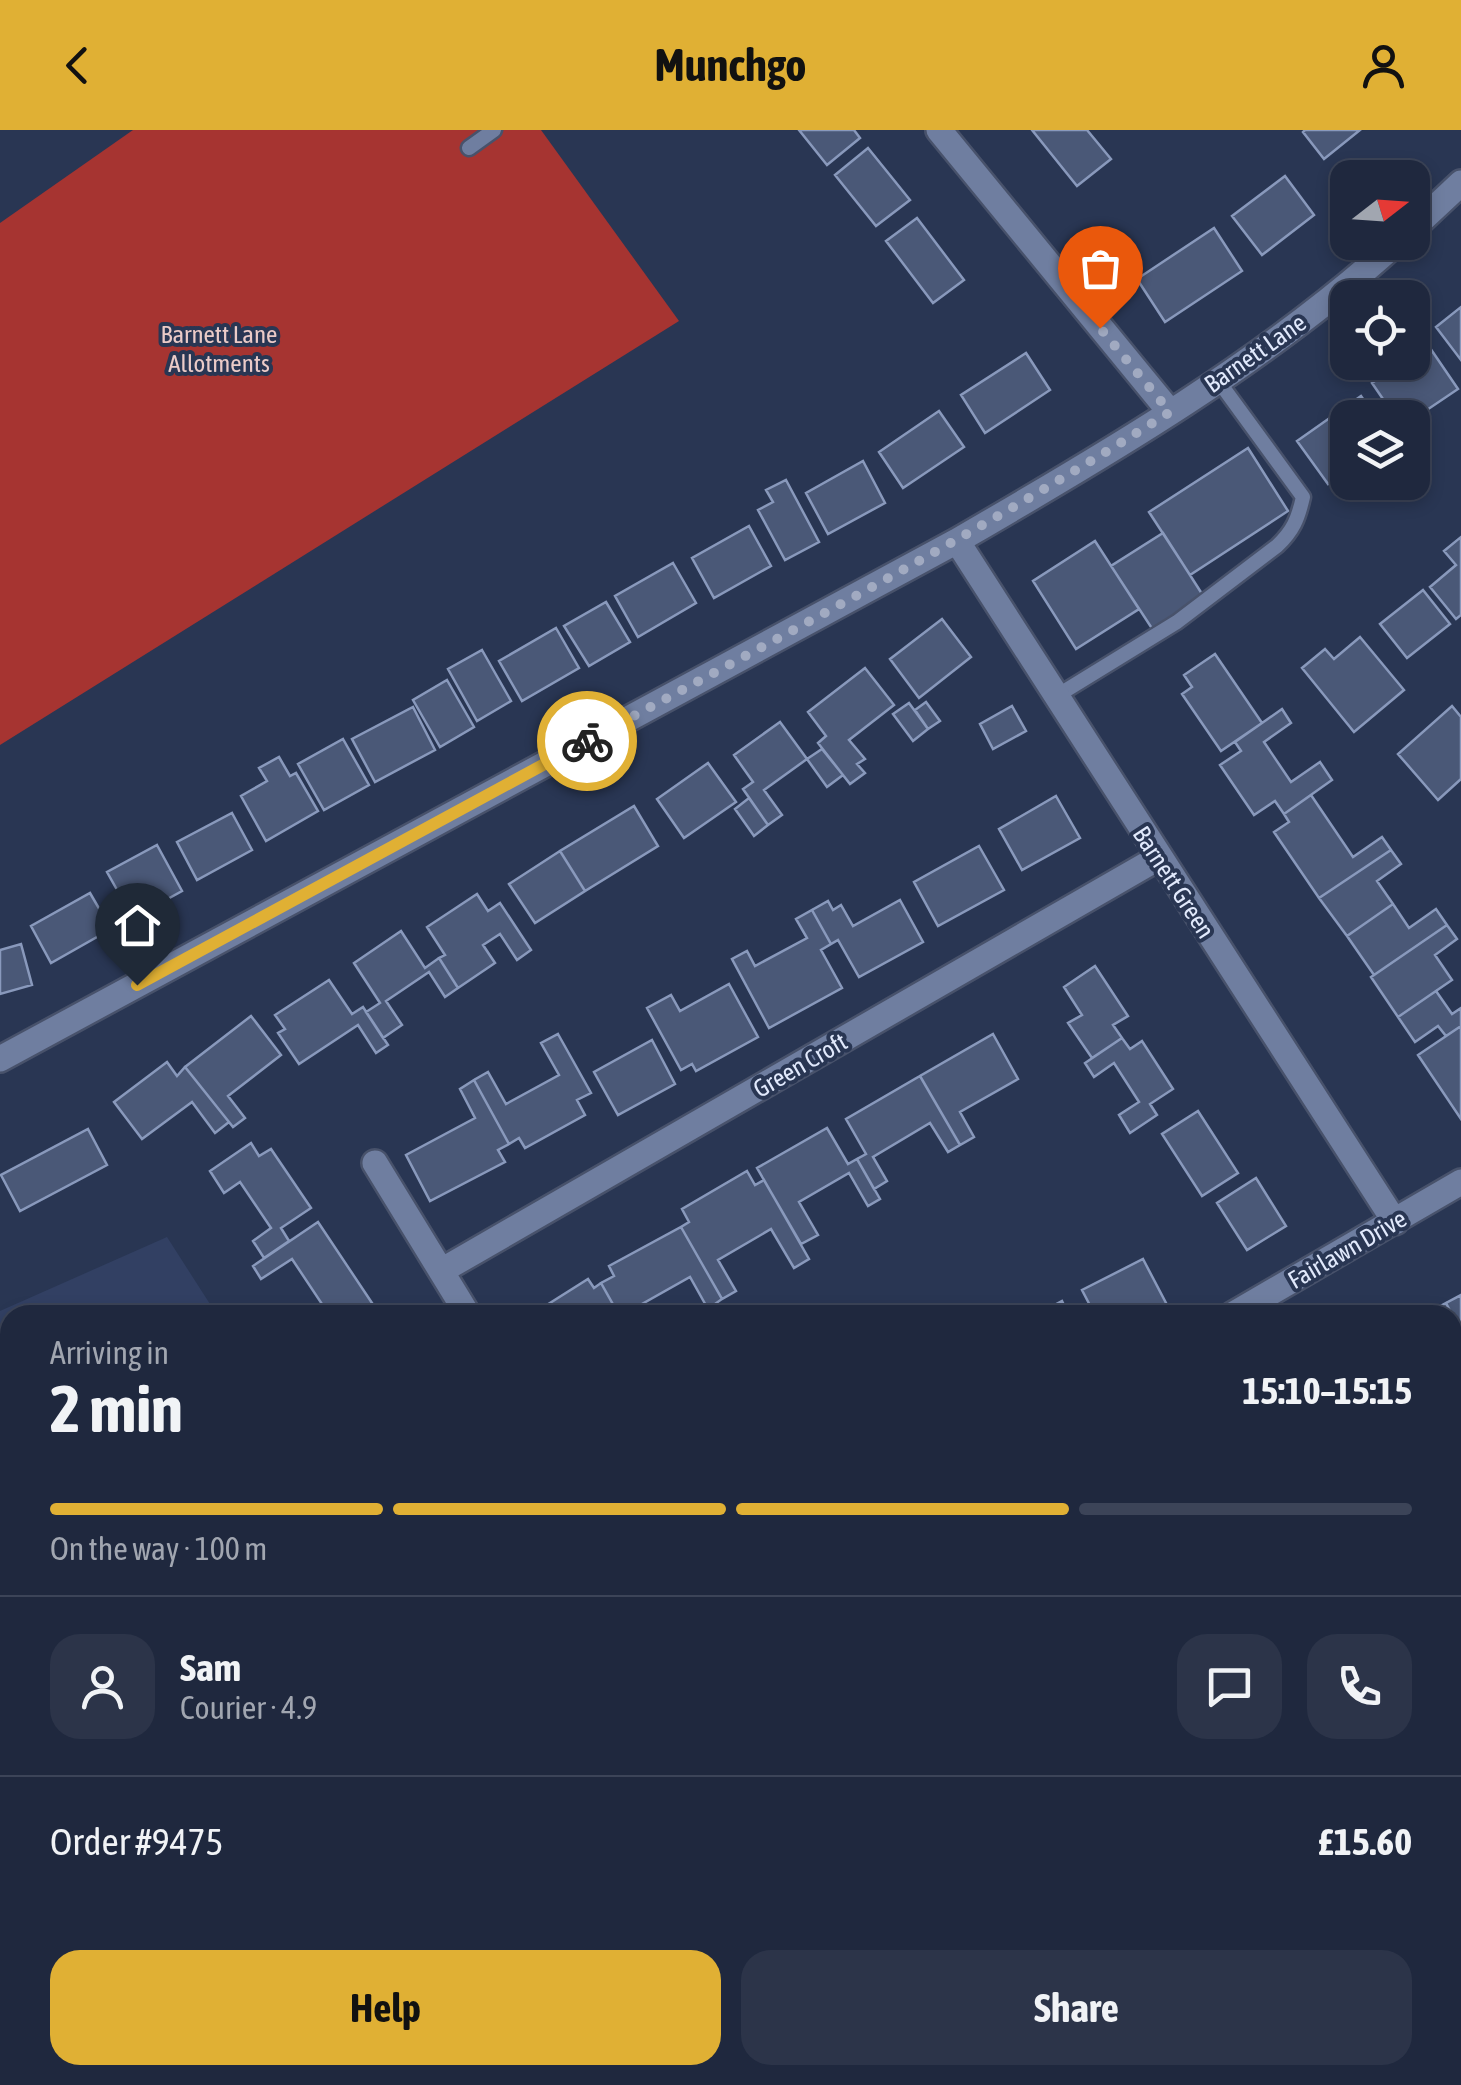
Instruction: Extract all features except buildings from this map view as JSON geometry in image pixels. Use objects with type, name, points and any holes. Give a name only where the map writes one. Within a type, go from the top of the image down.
[{"type":"street","points":[[939,130],[1170,412]]},
{"type":"street","points":[[1430,211],[1461,183]]},
{"type":"street","name":"Barnett Lane","points":[[0,1059],[956,542],[1170,412],[1345,290],[1378,260]]},
{"type":"street","name":"Barnett Green","points":[[956,542],[1394,1222]]},
{"type":"street","name":"Green Croft","points":[[441,1272],[1158,858]]},
{"type":"street","points":[[376,1163],[462,1305]]},
{"type":"street","name":"Fairlawn Drive","points":[[1249,1305],[1461,1182]]},
{"type":"lane","points":[[469,148],[494,130]]},
{"type":"lane","points":[[1056,697],[1178,622],[1292,532],[1302,497],[1217,379]]},
{"type":"shaded area","points":[[167,1237],[211,1305],[14,1305]]},
{"type":"green space","name":"Barnett Lane Allotments","points":[[133,130],[541,130],[679,321],[0,745],[0,223]]},
{"type":"way so far","points":[[587,741],[956,542],[1170,412],[1100,328]]},
{"type":"route","points":[[137,985],[587,741]]}]
